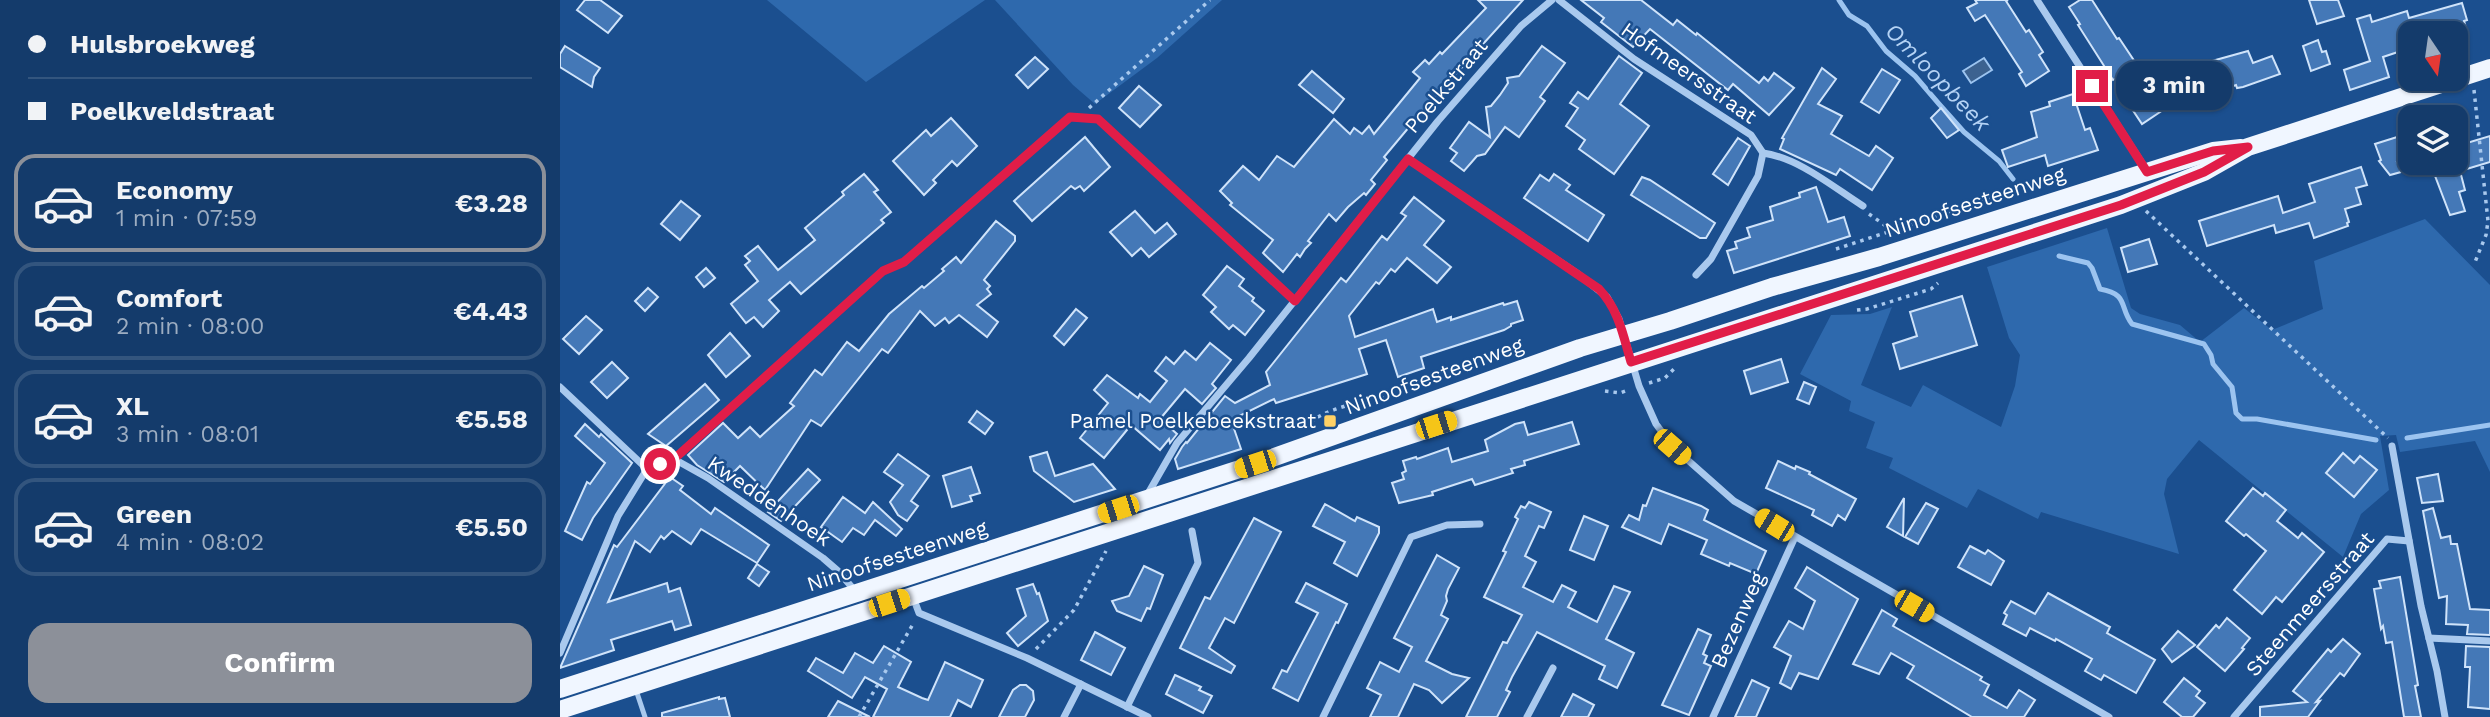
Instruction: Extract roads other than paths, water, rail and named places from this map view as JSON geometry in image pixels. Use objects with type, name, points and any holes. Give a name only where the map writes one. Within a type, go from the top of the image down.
[{"type":"main road","name":"Ninoofsesteenweg","points":[[560,710],[2121,205],[2204,172],[2248,147],[2490,68]]},
{"type":"main road","name":"Ninoofsesteenweg","points":[[560,689],[1352,431],[1479,382],[1623,334],[2213,151],[2248,147]]},
{"type":"street","name":"Poelkstraat","points":[[1144,500],[1177,443],[1408,159],[1521,26],[1552,0]]},
{"type":"street","name":"Hofmeersstraat","points":[[1559,0],[1634,59],[1751,135],[1763,153],[1758,176],[1711,259],[1696,275]]},
{"type":"street","points":[[2037,0],[2147,172]]},
{"type":"street","points":[[674,459],[883,271],[904,262],[1070,117],[1098,119],[1295,301]]},
{"type":"street","name":"Hofmeersstraat","points":[[1763,153],[1777,155],[1796,165],[1863,206]]},
{"type":"street","points":[[1408,159],[1599,289],[1613,306],[1649,411],[1672,447],[1734,501],[2109,717]]},
{"type":"street","points":[[560,387],[647,469],[618,516],[560,653]]},
{"type":"street","points":[[2392,446],[2409,541]]},
{"type":"street","name":"Kweddenhoek","points":[[647,469],[674,459],[708,478],[838,570],[856,592]]},
{"type":"street","points":[[1323,717],[1411,537],[1447,525],[1480,524]]},
{"type":"street","points":[[1127,707],[1198,563],[1192,531]]},
{"type":"street","name":"Bezenweg","points":[[1713,717],[1795,537]]},
{"type":"street","name":"Steenmeersstraat","points":[[2234,717],[2387,539],[2409,541],[2445,717]]},
{"type":"street","name":"Ninoofsesteenweg","points":[[912,596],[919,613],[1027,658],[1080,684]]},
{"type":"street","points":[[2429,638],[2490,641]]},
{"type":"street","points":[[1527,717],[1553,668]]},
{"type":"street","points":[[1064,717],[1080,684],[1149,717]]},
{"type":"lane","points":[[635,687],[645,717]]},
{"type":"waterway","name":"Omloopbeek","points":[[1839,0],[1849,15],[1867,26],[1886,51],[1915,76],[1964,132],[1999,161],[2013,179]]},
{"type":"waterway","name":"Omloopbeek","points":[[2059,256],[2088,263],[2100,289],[2119,298],[2132,324],[2204,344],[2213,364],[2232,387],[2236,413],[2242,419],[2257,419],[2376,440]]},
{"type":"waterway","name":"Omloopbeek","points":[[2407,438],[2490,425]]},
{"type":"place","name":"Pamel Poelkebeekstraat","points":[[1330,421]]}]
